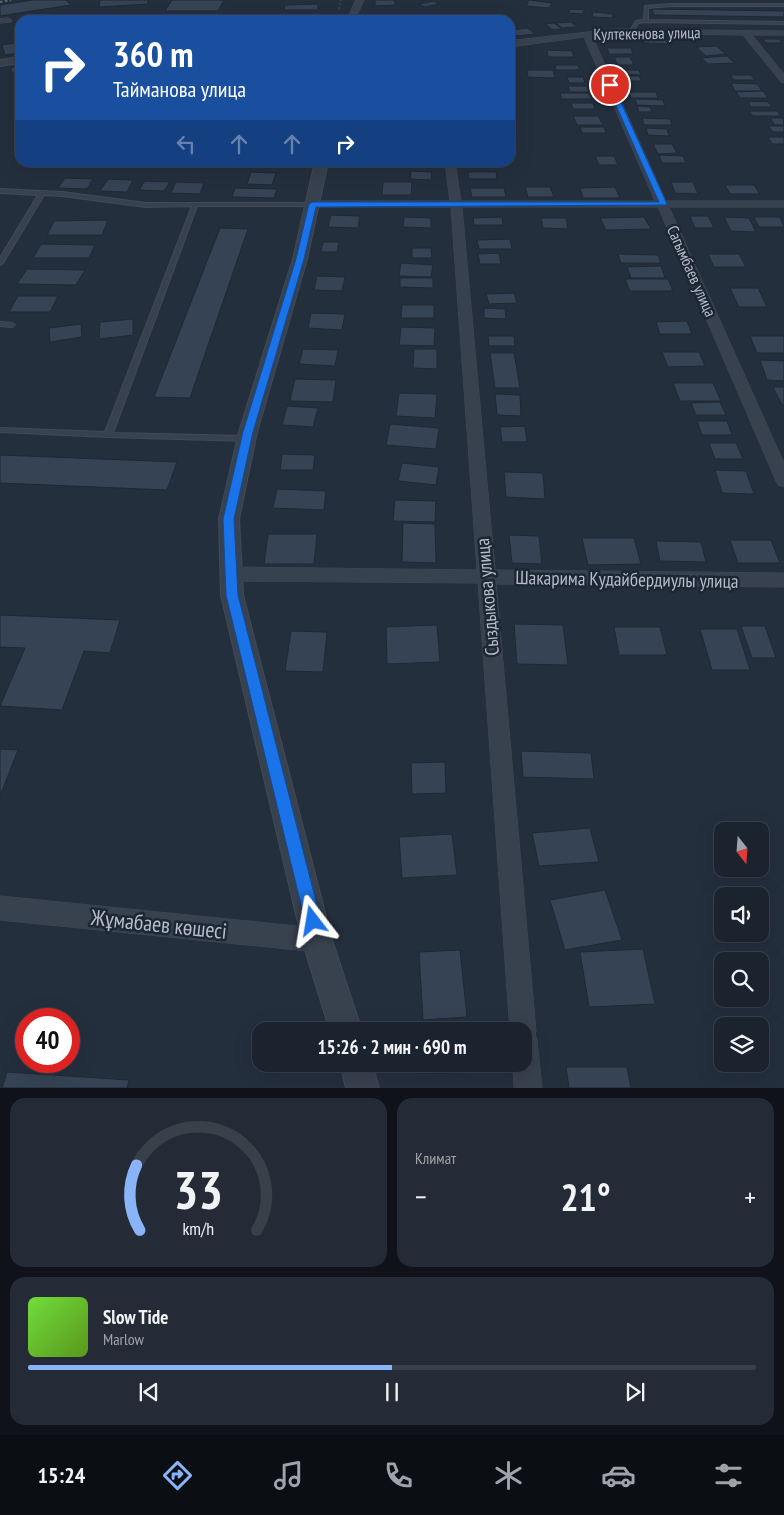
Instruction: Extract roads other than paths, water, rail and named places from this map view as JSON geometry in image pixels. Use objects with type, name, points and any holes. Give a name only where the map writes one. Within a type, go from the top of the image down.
[{"type":"street","points":[[352,15],[360,0]]},
{"type":"street","name":"Култекенова улица","points":[[515,43],[587,34],[632,32],[784,33]]},
{"type":"street","points":[[746,33],[784,80]]},
{"type":"street","name":"Сагымбаев улица","points":[[587,34],[784,481]]},
{"type":"street","points":[[0,63],[15,61]]},
{"type":"street","points":[[321,167],[300,259],[246,439],[229,519],[232,595],[317,940],[343,1022]]},
{"type":"street","name":"Сыздыкова улица","points":[[451,167],[456,204],[522,1022]]},
{"type":"street","points":[[313,204],[784,204]]},
{"type":"street","name":"Шакарима Кудайбердиулы улица","points":[[231,574],[784,580]]},
{"type":"street","name":"Жұмабаев көшесі","points":[[0,908],[317,940]]},
{"type":"street","points":[[358,1072],[363,1088]]},
{"type":"street","points":[[527,1072],[528,1088]]},
{"type":"lane","points":[[646,21],[646,7],[784,5]]},
{"type":"lane","points":[[632,32],[638,22],[646,21],[784,23]]},
{"type":"lane","points":[[0,191],[42,193],[146,205],[313,204]]},
{"type":"lane","points":[[0,263],[42,193]]},
{"type":"lane","points":[[108,435],[195,205]]},
{"type":"lane","points":[[0,324],[12,325]]},
{"type":"lane","points":[[0,430],[246,439]]},
{"type":"railway","points":[[0,2],[11,0]]}]
